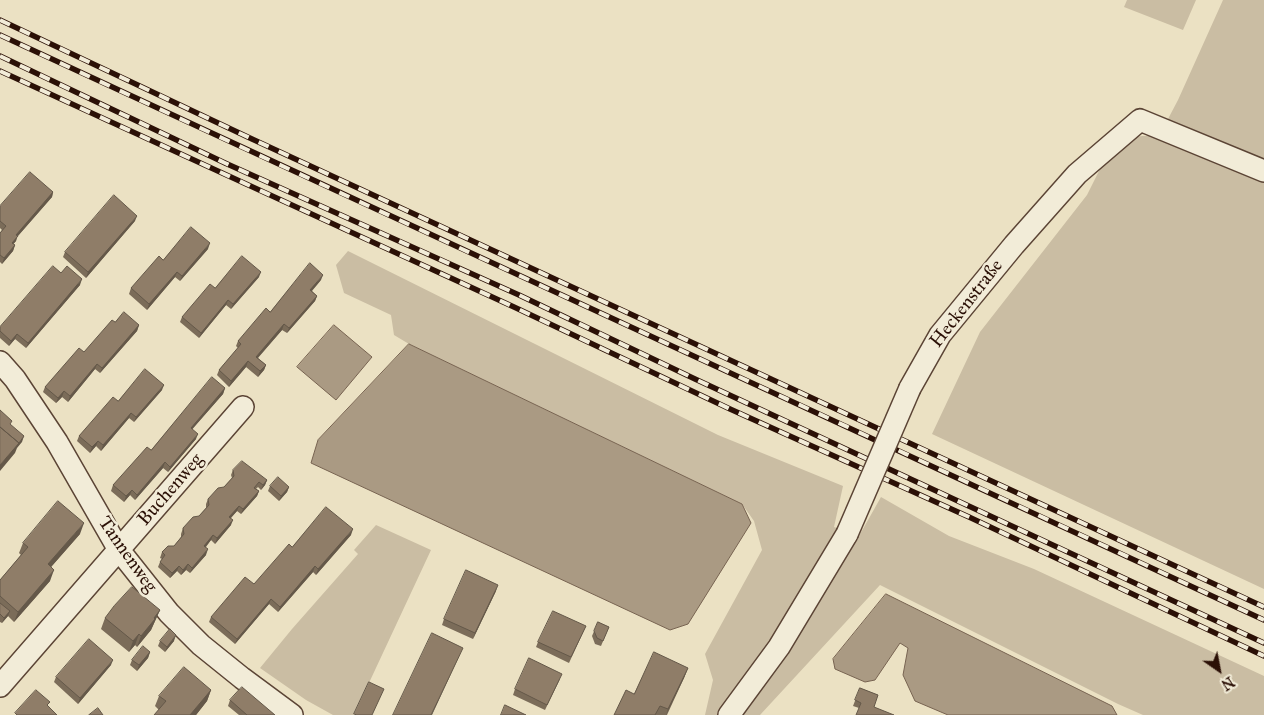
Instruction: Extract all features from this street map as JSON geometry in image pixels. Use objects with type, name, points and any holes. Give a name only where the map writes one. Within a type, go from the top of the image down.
[{"type":"street","name":"Heckenstraße","points":[[729,715],[778,647],[847,534],[910,388],[940,335],[1014,245],[1077,174],[1140,120],[1264,171]]},
{"type":"street","name":"Tannenweg","points":[[0,362],[15,379],[57,442],[119,550],[169,613],[201,645],[292,715]]},
{"type":"street","name":"Buchenweg","points":[[0,686],[243,407]]},
{"type":"shaded area","points":[[1127,0],[1196,0],[1183,30],[1124,7]]},
{"type":"shaded area","points":[[1223,0],[1264,0],[1264,589],[932,434],[980,332],[1087,195],[1104,161],[1129,138],[1159,136],[1178,100]]},
{"type":"shaded area","points":[[348,251],[718,435],[843,486],[834,527],[859,536],[881,497],[949,536],[1034,569],[1264,676],[1264,715],[1143,715],[880,585],[760,715],[705,715],[713,680],[705,654],[762,550],[754,521],[742,504],[409,344],[394,335],[391,315],[344,293],[336,265]]},
{"type":"shaded area","points":[[334,325],[372,357],[336,400],[297,367]]},
{"type":"shaded area","points":[[409,344],[742,504],[751,523],[688,624],[670,630],[311,463],[318,440]]},
{"type":"shaded area","points":[[376,525],[431,550],[354,715],[333,715],[306,700],[260,668],[358,554],[354,550]]},
{"type":"shaded area","points":[[886,594],[1112,706],[1117,715],[948,715],[915,701],[903,675],[908,648],[900,643],[875,680],[865,682],[835,669],[833,659]]},
{"type":"building","points":[[30,172],[53,192],[16,235],[18,236],[12,243],[15,245],[4,258],[0,255],[0,233],[6,226],[0,221],[0,206]]},
{"type":"building","points":[[114,195],[137,216],[88,272],[65,252]]},
{"type":"building","points":[[191,227],[210,243],[182,276],[177,272],[149,304],[131,288],[159,256],[163,260]]},
{"type":"building","points":[[242,256],[261,272],[233,304],[228,300],[201,333],[182,317],[210,284],[215,288]]},
{"type":"building","points":[[310,263],[323,275],[310,290],[317,296],[289,328],[284,324],[256,357],[266,365],[260,371],[248,361],[231,381],[219,370],[241,344],[238,341],[266,308],[270,312]]},
{"type":"building","points":[[53,266],[61,273],[67,266],[82,279],[28,343],[17,334],[11,341],[0,331],[0,327]]},
{"type":"building","points":[[124,312],[139,325],[102,368],[97,364],[70,396],[64,391],[58,398],[45,387],[79,348],[84,352],[112,320],[115,322]]},
{"type":"building","points":[[145,369],[164,385],[136,417],[131,413],[103,445],[98,441],[92,447],[79,436],[113,397],[118,401]]},
{"type":"building","points":[[212,377],[225,388],[191,428],[198,434],[170,467],[165,462],[137,495],[132,490],[126,496],[113,485],[147,447],[151,450]]},
{"type":"building","points":[[0,410],[12,421],[10,424],[24,436],[19,443],[0,427]]},
{"type":"building","points":[[0,427],[19,443],[0,465]]},
{"type":"building","points":[[242,461],[267,480],[263,485],[259,482],[254,488],[259,491],[243,509],[239,506],[229,517],[233,520],[217,538],[213,535],[204,546],[208,549],[192,568],[188,564],[183,570],[179,566],[172,573],[160,562],[165,555],[162,552],[168,546],[174,546],[184,534],[183,528],[193,517],[199,516],[209,505],[208,499],[218,488],[224,487],[234,476],[233,470]]},
{"type":"building","points":[[278,477],[289,487],[281,496],[270,486]]},
{"type":"building","points":[[58,501],[84,523],[48,564],[54,570],[18,612],[0,596],[0,580],[28,547],[23,543]]},
{"type":"building","points":[[326,507],[353,529],[318,569],[315,566],[280,607],[271,599],[237,639],[211,617],[245,577],[254,584],[289,544],[292,547]]},
{"type":"building","points":[[466,570],[498,585],[475,633],[444,619]]},
{"type":"building","points":[[132,587],[160,610],[141,636],[139,634],[133,641],[105,618]]},
{"type":"building","points":[[0,603],[10,611],[4,618],[0,614]]},
{"type":"building","points":[[553,611],[586,626],[571,657],[538,642]]},
{"type":"building","points":[[598,622],[609,627],[603,641],[597,638],[594,631]]},
{"type":"building","points":[[170,629],[176,635],[167,647],[160,641]]},
{"type":"building","points":[[432,633],[463,648],[431,715],[393,715]]},
{"type":"building","points":[[89,639],[113,660],[80,698],[56,677]]},
{"type":"building","points":[[143,646],[150,652],[139,665],[132,660]]},
{"type":"building","points":[[654,652],[688,668],[668,709],[660,706],[655,715],[614,715],[626,690],[634,694]]},
{"type":"building","points":[[529,658],[562,674],[547,705],[515,689]]},
{"type":"building","points":[[184,667],[211,690],[190,715],[154,715],[166,701],[159,696]]},
{"type":"building","points":[[369,682],[384,689],[372,715],[354,714]]},
{"type":"building","points":[[242,687],[275,715],[247,715],[230,700]]},
{"type":"building","points":[[860,688],[878,695],[874,707],[894,715],[856,715],[861,703],[855,700]]},
{"type":"building","points":[[36,690],[50,702],[47,705],[57,715],[17,715],[15,713]]},
{"type":"building","points":[[505,705],[526,715],[501,715]]},
{"type":"building","points":[[98,708],[103,715],[89,715]]},
{"type":"railway","points":[[0,20],[252,139],[1264,607]]},
{"type":"railway","points":[[0,35],[1264,620]]},
{"type":"railway","points":[[0,56],[225,163],[519,295],[695,379],[1264,643]]},
{"type":"railway","points":[[0,71],[514,307],[730,409],[969,517],[1264,656]]}]
